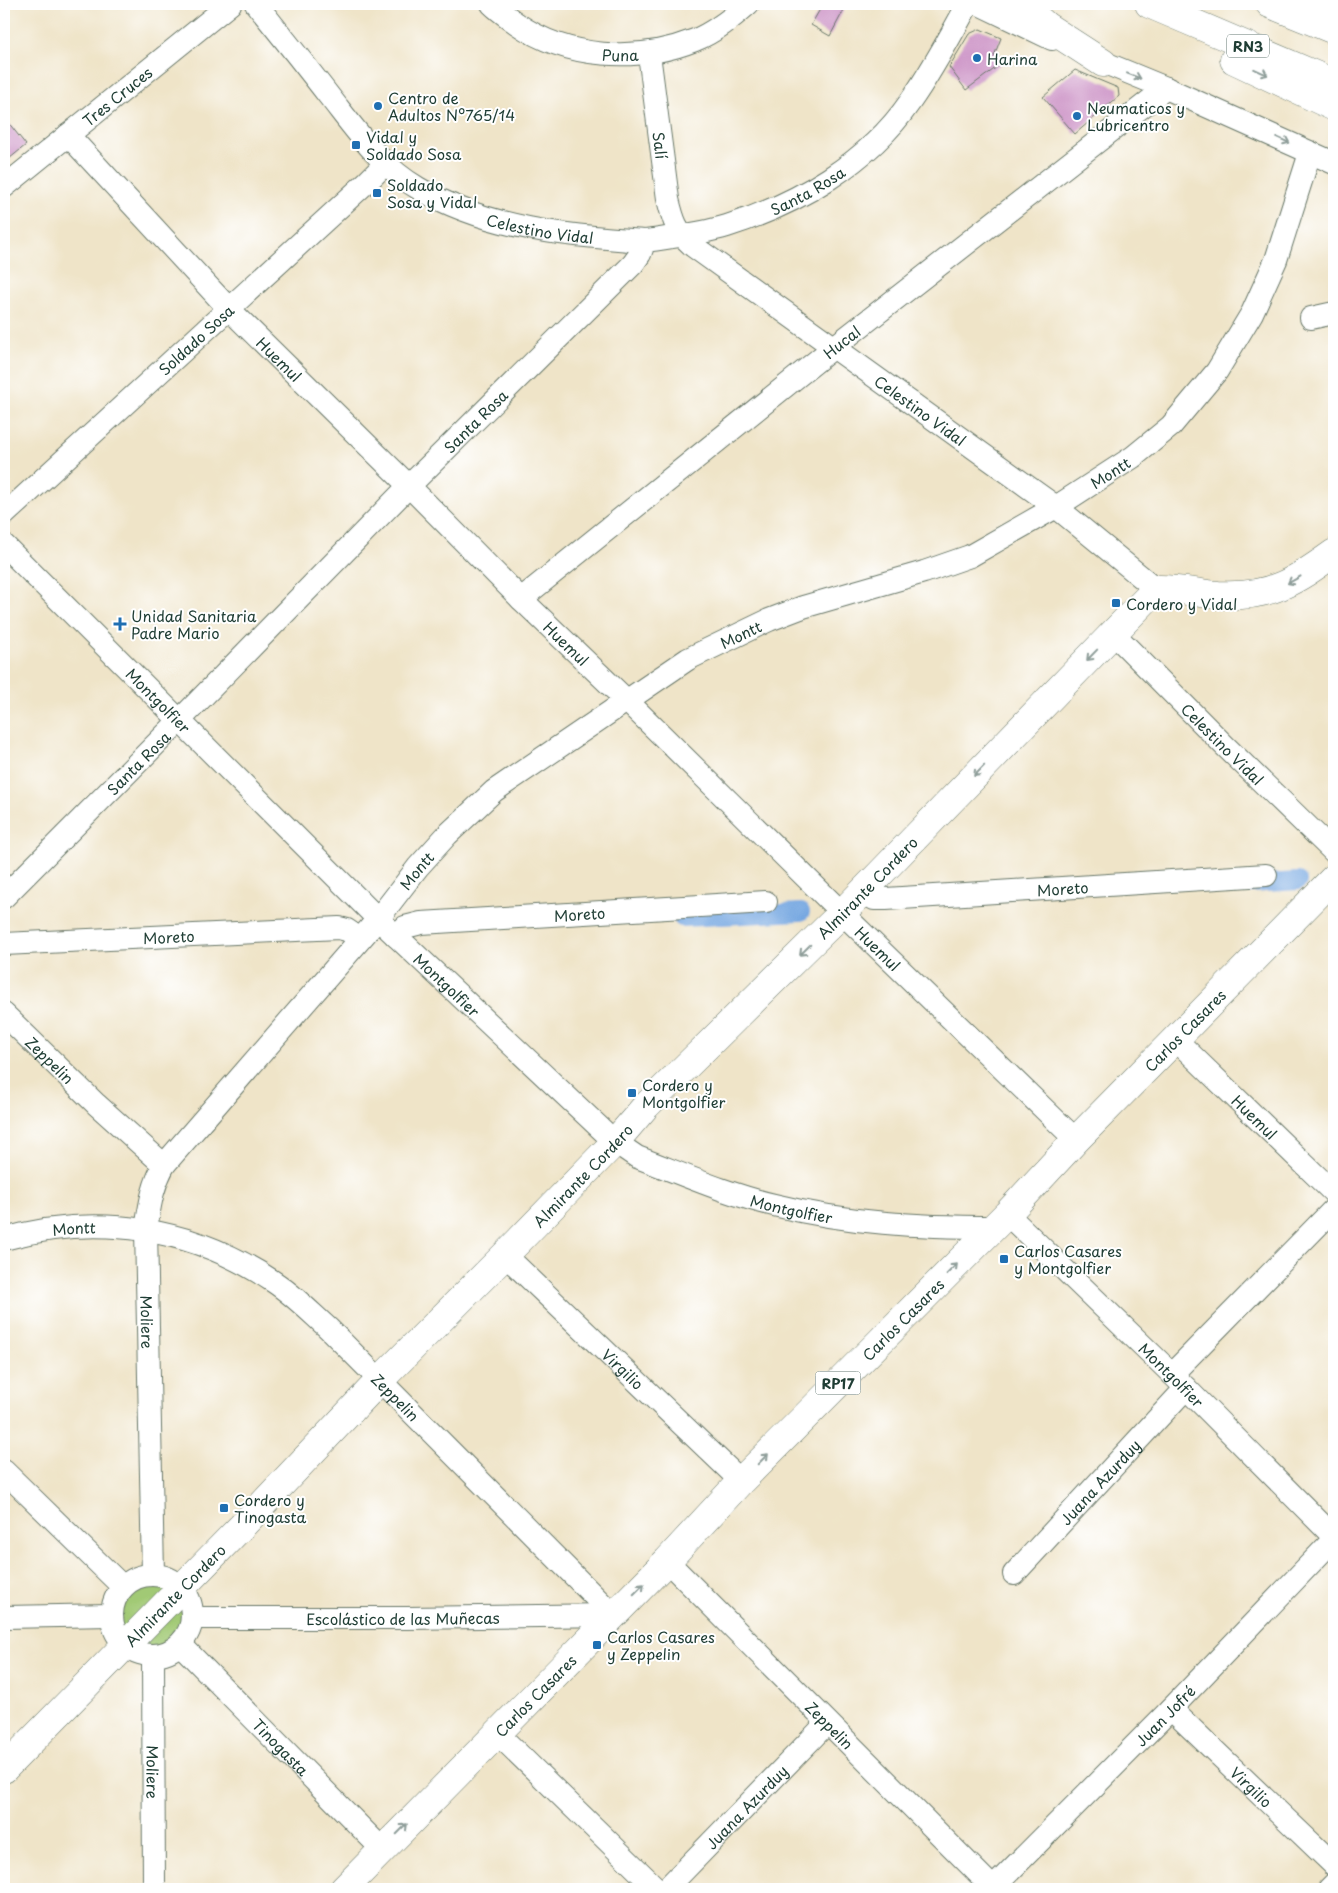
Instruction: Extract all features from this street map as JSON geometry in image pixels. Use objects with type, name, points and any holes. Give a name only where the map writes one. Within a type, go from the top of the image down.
[{"type":"main road","points":[[1021,4],[1046,26],[1103,63]]},
{"type":"main road","points":[[1270,4],[1334,30]]},
{"type":"main road","points":[[1155,6],[1228,57],[1334,107]]},
{"type":"main road","name":"RN3","points":[[1155,6],[1334,83]]},
{"type":"main road","points":[[1156,589],[1171,588],[1238,595],[1265,592],[1283,586],[1307,573],[1334,553]]},
{"type":"main road","name":"Almirante Cordero","points":[[4,1770],[379,1381],[615,1142],[646,1107],[863,892],[1156,589]]},
{"type":"main road","name":"Carlos Casares","points":[[344,1889],[667,1561],[741,1481],[1000,1221],[1076,1140],[1334,878]]},
{"type":"street","name":"Tres Cruces","points":[[4,186],[230,4]]},
{"type":"street","name":"Celestino Vidal","points":[[256,4],[364,140],[386,162],[418,188],[455,206],[496,221],[566,235],[645,242]]},
{"type":"street","name":"Puna","points":[[492,4],[532,34],[562,47],[597,53],[649,54],[696,40],[719,27],[748,4]]},
{"type":"street","name":"Santa Rosa","points":[[4,897],[409,486],[633,264],[645,242],[726,226],[777,208],[815,186],[866,150],[909,103],[936,61],[968,4]]},
{"type":"street","points":[[979,4],[1103,63],[1166,88],[1334,163]]},
{"type":"street","points":[[1311,4],[1334,14]]},
{"type":"street","name":"Salí","points":[[649,54],[668,199],[673,220],[681,236]]},
{"type":"street","name":"Hucal","points":[[521,600],[834,347],[1166,88]]},
{"type":"street","name":"Huemul","points":[[68,135],[229,309],[409,486],[521,600],[626,700],[1076,1140]]},
{"type":"street","name":"Montt","points":[[164,1165],[378,919],[447,835],[488,796],[511,778],[688,660],[769,620],[803,607],[924,572],[956,561],[995,543],[1056,507],[1133,457],[1171,426],[1217,370],[1252,313],[1276,260],[1310,153]]},
{"type":"street","name":"Soldado Sosa","points":[[4,515],[368,181],[386,162]]},
{"type":"street","name":"Celestino Vidal","points":[[681,236],[1056,507],[1156,589]]},
{"type":"street","points":[[1311,318],[1334,313]]},
{"type":"street","name":"Montgolfier","points":[[4,545],[378,919],[615,1142],[637,1158],[773,1205],[873,1223],[929,1227],[1000,1221],[1179,1381],[1334,1538]]},
{"type":"street","name":"Celestino Vidal","points":[[1113,633],[1334,852]]},
{"type":"street","name":"Moreto","points":[[863,892],[874,899],[886,899],[1266,875]]},
{"type":"street","name":"Moreto","points":[[396,936],[405,927],[421,923],[766,902]]},
{"type":"street","name":"Moreto","points":[[4,944],[339,928],[347,930],[360,939]]},
{"type":"street","name":"Zeppelin","points":[[4,1014],[96,1104],[164,1165]]},
{"type":"street","name":"Huemul","points":[[1176,1040],[1334,1193]]},
{"type":"street","name":"Moliere","points":[[153,1574],[146,1229],[155,1181],[164,1165]]},
{"type":"street","name":"Juana Azurduy","points":[[1014,1574],[1179,1381],[1334,1209]]},
{"type":"street","name":"Montt","points":[[4,1239],[77,1226],[121,1226],[146,1229]]},
{"type":"street","name":"Zeppelin","points":[[146,1229],[181,1238],[215,1250],[274,1282],[302,1303],[613,1615]]},
{"type":"street","name":"Virgilio","points":[[505,1255],[741,1481]]},
{"type":"street","points":[[4,1471],[123,1587]]},
{"type":"street","name":"Juan Jofré","points":[[993,1889],[1171,1709],[1334,1538]]},
{"type":"street","name":"Zeppelin","points":[[667,1561],[993,1889]]},
{"type":"street","points":[[153,1574],[174,1580],[182,1587],[192,1607],[193,1618],[191,1628],[180,1644],[167,1652],[153,1656],[142,1654],[126,1645],[118,1636],[113,1626],[112,1615],[116,1600],[123,1587],[137,1578],[153,1574]]},
{"type":"street","points":[[4,1617],[112,1615]]},
{"type":"street","name":"Escolástico de las Muñecas","points":[[193,1618],[407,1618],[613,1615]]},
{"type":"street","name":"Tinogasta","points":[[180,1644],[382,1849]]},
{"type":"street","name":"Moliere","points":[[153,1656],[154,1889]]},
{"type":"street","name":"Virgilio","points":[[1171,1709],[1334,1865]]},
{"type":"street","name":"Juana Azurduy","points":[[666,1889],[827,1723]]},
{"type":"street","points":[[498,1734],[657,1889]]},
{"type":"street","points":[[1329,1889],[1334,1884]]},
{"type":"green space","points":[[154,1581],[165,1583],[174,1589],[126,1638],[119,1618],[121,1600],[133,1588],[143,1583]]},
{"type":"green space","points":[[180,1594],[186,1608],[187,1620],[184,1632],[178,1641],[169,1647],[158,1650],[146,1649],[132,1644]]},
{"type":"building","points":[[823,4],[847,4],[830,36],[811,25]]},
{"type":"building","name":"Harina","points":[[980,29],[1001,38],[994,56],[1005,61],[966,90],[949,67],[969,34]]},
{"type":"building","name":"Neumaticos y Lubricentro","points":[[1075,70],[1118,88],[1119,96],[1075,134],[1043,97]]},
{"type":"building","points":[[4,117],[26,145],[4,163]]},
{"type":"waterway","points":[[1251,884],[1298,881]]},
{"type":"waterway","points":[[682,918],[801,912]]},
{"type":"place","name":"Harina","points":[[977,58]]},
{"type":"place","name":"Centro de Adultos Nº765/14","points":[[378,106]]},
{"type":"place","name":"Neumaticos y Lubricentro","points":[[1077,116]]},
{"type":"place","name":"Vidal y Soldado Sosa","points":[[356,145]]},
{"type":"place","name":"Soldado Sosa y Vidal","points":[[377,193]]},
{"type":"place","name":"Cordero y Vidal","points":[[1116,603]]},
{"type":"place","name":"Unidad Sanitaria Padre Mario","points":[[120,624]]},
{"type":"place","name":"Cordero y Montgolfier","points":[[632,1093]]},
{"type":"place","name":"Carlos Casares y Montgolfier","points":[[1004,1259]]},
{"type":"place","name":"Cordero y Tinogasta","points":[[224,1508]]},
{"type":"place","name":"Carlos Casares y Zeppelin","points":[[597,1645]]}]
